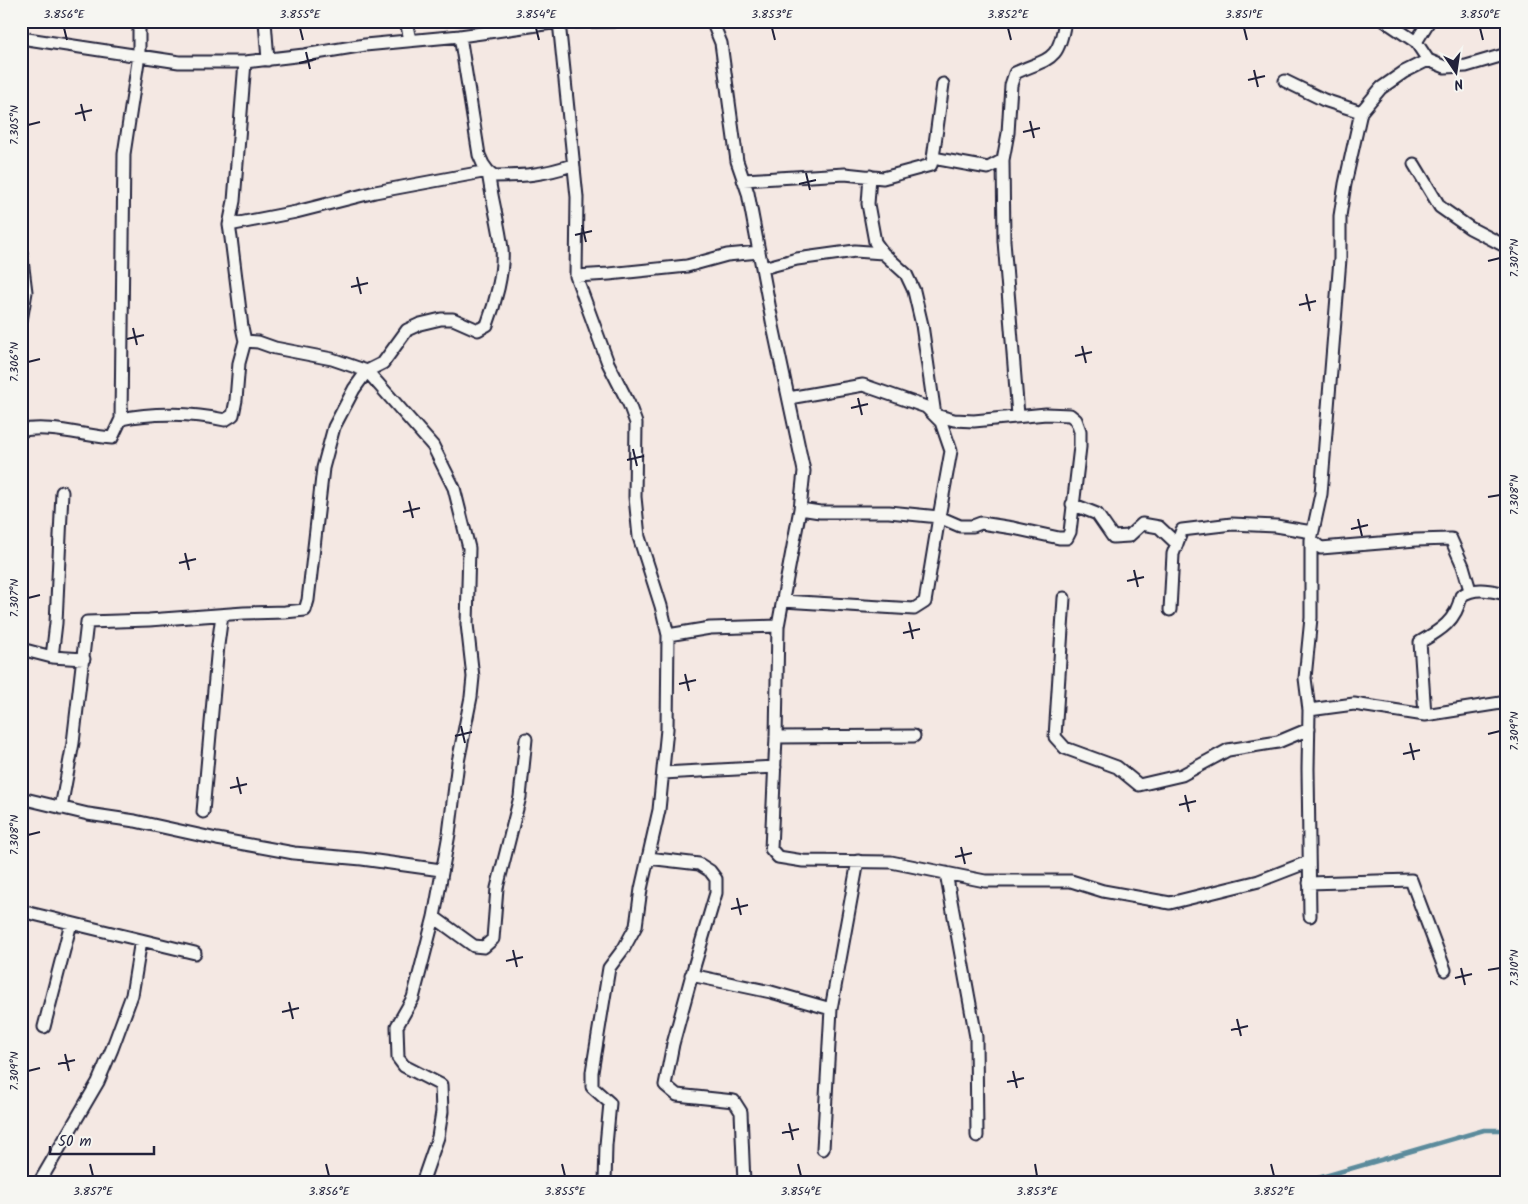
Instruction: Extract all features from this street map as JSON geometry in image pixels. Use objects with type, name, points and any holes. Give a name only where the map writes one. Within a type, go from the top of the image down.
[{"type":"street","points":[[21,431],[28,429],[56,430],[112,438],[121,419],[124,154],[139,55],[139,21]]},
{"type":"street","points":[[264,21],[268,60]]},
{"type":"street","points":[[406,21],[410,40]]},
{"type":"street","points":[[21,38],[179,62],[245,62],[304,56],[365,44],[460,36],[559,22],[614,21]]},
{"type":"street","points":[[712,21],[721,43],[737,161],[748,193],[773,326],[804,471],[800,509],[778,626],[771,849],[778,857],[803,861],[891,862],[985,881],[1071,881],[1103,891],[1170,903],[1259,882],[1308,862]]},
{"type":"street","points":[[1018,415],[1004,241],[1003,160],[1008,132],[1011,86],[1015,73],[1049,59],[1057,52],[1065,21]]},
{"type":"street","points":[[1385,21],[1416,42],[1428,60],[1445,67],[1466,66],[1507,54]]},
{"type":"street","points":[[1416,42],[1429,21]]},
{"type":"street","points":[[559,22],[572,166],[577,197],[576,276],[608,363],[636,424],[635,497],[639,537],[661,606],[668,635],[667,729],[660,810],[641,889],[636,926],[624,948],[609,968],[592,1072],[592,1087],[610,1103],[605,1183]]},
{"type":"street","points":[[460,36],[480,155],[488,171],[494,176],[530,176],[550,173],[572,166]]},
{"type":"street","points":[[1310,916],[1308,862],[1309,710],[1304,678],[1312,618],[1312,536],[1321,494],[1340,259],[1340,216],[1361,112],[1381,88],[1404,72],[1428,60]]},
{"type":"street","points":[[121,419],[136,416],[202,415],[225,420],[233,415],[239,363],[245,341],[232,238],[228,226],[234,201],[245,62]]},
{"type":"street","points":[[1285,81],[1324,100],[1361,112]]},
{"type":"street","points":[[743,180],[845,174],[883,178],[931,165],[943,84]]},
{"type":"street","points":[[933,158],[988,168],[1003,160]]},
{"type":"street","points":[[1414,164],[1440,207],[1470,228],[1507,247]]},
{"type":"street","points":[[228,226],[296,212],[375,192],[488,171]]},
{"type":"street","points":[[61,808],[73,743],[87,622],[305,610],[308,600],[325,460],[334,427],[354,389],[367,371],[383,363],[407,330],[420,324],[441,319],[454,319],[478,330],[488,325],[494,306],[502,263],[502,250],[488,171]]},
{"type":"street","points":[[870,176],[868,204],[875,242],[883,253],[906,274],[914,291],[922,325],[935,415]]},
{"type":"street","points":[[763,268],[798,259],[855,251],[883,253]]},
{"type":"street","points":[[21,252],[26,292],[21,321]]},
{"type":"street","points":[[576,276],[687,266],[727,255],[759,252]]},
{"type":"street","points":[[245,341],[258,342],[275,348],[332,359],[367,371],[433,446],[454,488],[469,548],[467,624],[473,677],[471,697],[458,762],[449,834],[434,917],[413,998],[397,1026],[398,1058],[404,1066],[441,1085],[442,1112],[438,1137],[422,1183]]},
{"type":"street","points":[[782,601],[914,609],[925,602],[951,451],[941,422],[926,407],[863,385],[789,398]]},
{"type":"street","points":[[800,509],[820,512],[889,512],[939,516],[960,526],[973,526],[981,523],[1066,538],[1070,532],[1080,447],[1080,431],[1076,420],[1070,415],[1046,414],[1018,415],[974,421],[954,420],[935,415]]},
{"type":"street","points":[[52,657],[56,622],[62,492]]},
{"type":"street","points":[[1072,504],[1097,514],[1113,537],[1129,536],[1142,524],[1159,527],[1177,544]]},
{"type":"street","points":[[1170,610],[1173,554],[1182,530],[1232,524],[1276,526],[1312,536],[1321,548],[1451,539],[1463,566],[1470,590]]},
{"type":"street","points":[[1424,715],[1420,642],[1444,628],[1458,609],[1462,596],[1470,590],[1486,590],[1507,594]]},
{"type":"street","points":[[1064,598],[1055,737],[1065,748],[1117,767],[1139,785],[1182,775],[1228,750],[1278,742],[1309,729]]},
{"type":"street","points":[[203,812],[222,615]]},
{"type":"street","points":[[668,635],[710,628],[778,626]]},
{"type":"street","points":[[21,649],[52,657],[84,659]]},
{"type":"street","points":[[1309,710],[1354,704],[1424,715],[1507,702]]},
{"type":"street","points":[[776,737],[914,736]]},
{"type":"street","points":[[434,917],[474,946],[484,946],[493,939],[497,888],[520,797],[526,739]]},
{"type":"street","points":[[663,773],[775,767]]},
{"type":"street","points":[[21,798],[88,814],[135,821],[294,853],[362,859],[441,870]]},
{"type":"street","points":[[648,858],[699,864],[710,871],[716,879],[716,893],[691,975],[673,1044],[665,1085],[677,1095],[734,1102],[742,1112],[744,1183]]},
{"type":"street","points":[[823,1150],[831,1009],[858,861]]},
{"type":"street","points":[[946,873],[976,1037],[977,1136]]},
{"type":"street","points":[[1309,883],[1411,880],[1445,970]]},
{"type":"street","points":[[21,911],[195,953]]},
{"type":"street","points":[[44,1027],[71,923]]},
{"type":"street","points":[[39,1183],[98,1082],[112,1049],[132,995],[141,940]]},
{"type":"street","points":[[691,975],[771,992],[831,1009]]},
{"type":"waterway","points":[[1301,1183],[1484,1130],[1507,1130]]}]
